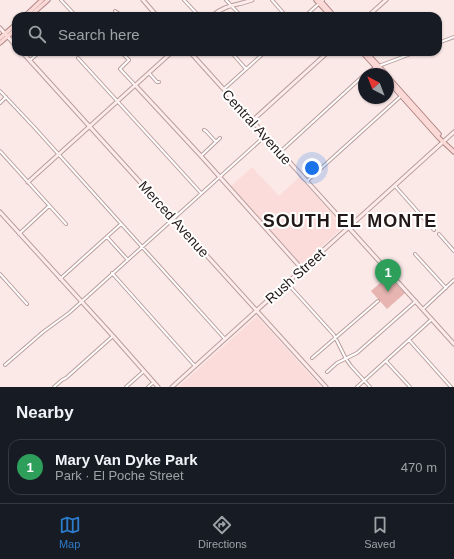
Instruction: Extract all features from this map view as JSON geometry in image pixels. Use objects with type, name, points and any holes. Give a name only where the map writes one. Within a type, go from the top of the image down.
[{"type":"main road","points":[[29,12],[42,0]]},
{"type":"main road","points":[[34,12],[48,0]]},
{"type":"main road","points":[[320,1],[328,12]]},
{"type":"main road","points":[[320,1],[330,12]]},
{"type":"main road","points":[[0,43],[12,28]]},
{"type":"main road","points":[[0,38],[12,31]]},
{"type":"main road","points":[[366,56],[377,67]]},
{"type":"main road","points":[[369,56],[377,67]]},
{"type":"main road","points":[[394,85],[402,95]]},
{"type":"main road","points":[[394,87],[454,152]]},
{"type":"street","points":[[61,0],[72,12]]},
{"type":"street","points":[[143,0],[153,12]]},
{"type":"street","points":[[184,0],[195,12]]},
{"type":"street","points":[[226,0],[237,12]]},
{"type":"street","points":[[217,12],[220,9],[231,5],[252,0]]},
{"type":"street","points":[[272,0],[282,12]]},
{"type":"street","points":[[375,12],[386,0]]},
{"type":"street","points":[[309,12],[320,1]]},
{"type":"street","points":[[0,28],[12,42]]},
{"type":"street","points":[[442,42],[454,37]]},
{"type":"street","name":"Merced Avenue","points":[[26,56],[325,386]]},
{"type":"street","points":[[30,61],[36,56]]},
{"type":"street","points":[[126,56],[130,60],[120,69],[201,156],[302,269]]},
{"type":"street","points":[[28,182],[168,56]]},
{"type":"street","name":"Central Avenue","points":[[193,56],[348,228],[453,341]]},
{"type":"street","points":[[235,56],[246,69]]},
{"type":"street","points":[[223,90],[261,56]]},
{"type":"street","points":[[252,121],[324,56]]},
{"type":"street","points":[[377,67],[406,56]]},
{"type":"street","points":[[78,58],[202,193]]},
{"type":"street","points":[[149,73],[157,82],[159,82]]},
{"type":"street","points":[[280,152],[358,81]]},
{"type":"street","points":[[0,91],[225,339]]},
{"type":"street","points":[[307,181],[402,95]]},
{"type":"street","points":[[0,103],[6,97]]},
{"type":"street","points":[[204,130],[216,142]]},
{"type":"street","name":"Rush Street","points":[[172,387],[454,132]]},
{"type":"street","points":[[5,366],[43,332],[63,318],[265,136]]},
{"type":"street","points":[[201,156],[220,138]]},
{"type":"street","points":[[0,151],[66,224]]},
{"type":"street","points":[[394,186],[434,230]]},
{"type":"street","points":[[19,234],[50,206]]},
{"type":"street","points":[[0,212],[158,387]]},
{"type":"street","points":[[60,279],[121,224]]},
{"type":"street","points":[[438,234],[454,251]]},
{"type":"street","points":[[107,237],[127,259]]},
{"type":"street","points":[[415,254],[446,288]]},
{"type":"street","points":[[112,273],[195,366]]},
{"type":"street","points":[[0,274],[27,304]]},
{"type":"street","points":[[423,309],[454,280]]},
{"type":"street","points":[[287,283],[336,338],[346,359],[370,387]]},
{"type":"street","points":[[312,358],[378,301]]},
{"type":"street","points":[[327,372],[337,363],[357,353],[416,301]]},
{"type":"street","points":[[357,387],[432,319]]},
{"type":"street","points":[[54,387],[113,336]]},
{"type":"street","points":[[409,340],[452,387]]},
{"type":"street","points":[[386,361],[410,387]]},
{"type":"street","points":[[126,387],[144,371]]},
{"type":"street","points":[[148,387],[154,382]]},
{"type":"street","points":[[320,387],[325,386]]},
{"type":"shaded area","points":[[252,167],[279,196],[299,177],[343,226],[302,265],[230,187]]},
{"type":"shaded area","points":[[388,276],[405,293],[387,309],[371,291]]},
{"type":"shaded area","points":[[257,316],[321,387],[178,387]]},
{"type":"place","name":"Mary Van Dyke Park","points":[[388,292]]},
{"type":"district","name":"SOUTH EL MONTE","points":[[350,221]]}]
